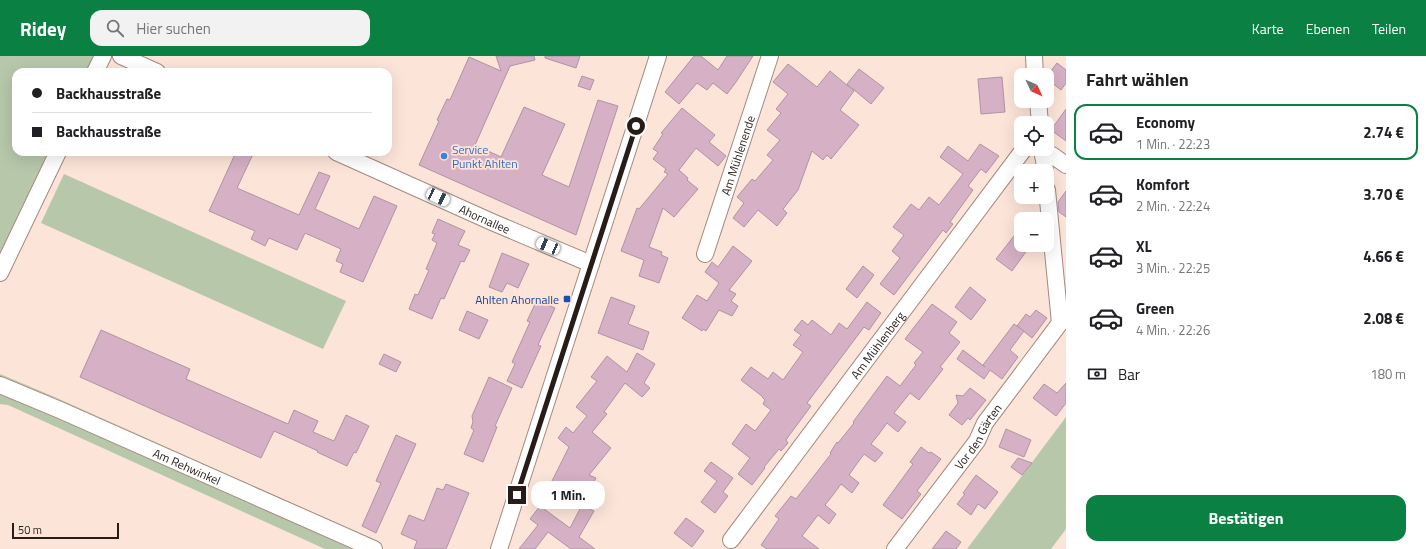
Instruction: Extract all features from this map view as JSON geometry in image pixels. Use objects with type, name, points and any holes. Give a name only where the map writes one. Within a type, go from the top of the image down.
[{"type":"street","points":[[98,68],[103,56]]},
{"type":"street","points":[[121,56],[148,68]]},
{"type":"street","points":[[499,549],[658,56]]},
{"type":"street","name":"Am Mühlenende","points":[[705,254],[770,56]]},
{"type":"street","points":[[1034,56],[1035,68]]},
{"type":"street","points":[[1044,159],[1052,155],[1066,165]]},
{"type":"street","points":[[0,273],[56,156]]},
{"type":"street","name":"Ahornallee","points":[[345,156],[492,222],[591,264]]},
{"type":"street","name":"Am Mühlenberg","points":[[731,540],[1019,156]]},
{"type":"street","name":"Vor den Gärten","points":[[895,549],[977,441],[985,423],[1060,323],[1048,204]]},
{"type":"street","name":"Am Rehwinkel","points":[[0,385],[67,413],[374,549]]},
{"type":"green space","points":[[0,56],[96,56],[90,68],[12,68],[12,156],[49,156],[0,259]]},
{"type":"green space","points":[[64,174],[346,301],[323,349],[41,223]]},
{"type":"green space","points":[[0,374],[341,525],[340,528],[0,378]]},
{"type":"green space","points":[[0,394],[68,421],[352,549],[325,549],[8,405],[0,404]]},
{"type":"green space","points":[[1066,417],[1066,529],[1051,549],[967,549]]},
{"type":"building","points":[[496,56],[534,56],[535,60],[510,66],[475,145],[501,157],[524,107],[565,124],[542,175],[569,187],[598,100],[618,106],[576,235],[419,165],[439,121],[437,120],[447,99],[450,100],[469,57],[501,71]]},
{"type":"building","points":[[545,56],[580,56],[576,68],[545,58]]},
{"type":"building","points":[[694,56],[701,56],[718,70],[727,56],[753,56],[727,94],[713,83],[707,90],[697,83],[679,104],[665,92]]},
{"type":"building","points":[[1057,63],[1066,70],[1066,83],[1061,90],[1054,84],[1053,68]]},
{"type":"building","points":[[788,64],[817,87],[830,71],[854,91],[840,110],[859,125],[831,159],[827,155],[823,160],[812,151],[798,190],[783,209],[787,213],[777,226],[758,210],[744,227],[733,218],[744,203],[737,197],[752,179],[755,181],[773,160],[767,155],[780,140],[767,130],[781,113],[776,109],[788,94],[773,82]]},
{"type":"building","points":[[859,69],[884,88],[871,104],[847,84]]},
{"type":"building","points":[[582,76],[594,80],[590,90],[578,86]]},
{"type":"building","points":[[1002,77],[1005,112],[981,114],[978,79]]},
{"type":"building","points":[[682,108],[715,135],[709,142],[726,156],[718,166],[696,148],[679,170],[688,178],[687,180],[698,189],[674,217],[663,208],[649,247],[662,252],[661,255],[668,258],[659,283],[639,276],[644,260],[621,251],[637,208],[639,209],[668,174],[664,172],[666,169],[653,159],[658,152],[653,149],[663,134],[661,133]]},
{"type":"building","points":[[1066,109],[1066,141],[1054,132],[1054,126]]},
{"type":"building","points":[[980,144],[999,156],[986,173],[981,169],[968,186],[973,190],[950,222],[953,224],[946,233],[943,230],[894,295],[880,284],[900,258],[892,251],[904,235],[893,227],[911,204],[919,210],[929,197],[939,205],[963,174],[940,157],[948,146],[968,161]]},
{"type":"building","points":[[234,156],[252,156],[237,188],[299,215],[319,172],[330,176],[315,209],[359,229],[374,196],[397,206],[363,282],[340,272],[343,264],[336,261],[341,249],[305,233],[297,250],[269,238],[265,246],[251,239],[255,231],[209,211]]},
{"type":"building","points":[[1066,191],[1066,217],[1059,212],[1058,202]]},
{"type":"building","points":[[438,219],[465,231],[458,245],[470,250],[464,262],[461,261],[444,299],[441,298],[432,319],[409,309],[415,294],[418,295],[429,270],[426,269],[437,243],[432,240],[435,234],[432,233]]},
{"type":"building","points":[[1014,236],[1014,252],[1026,252],[1012,271],[996,259]]},
{"type":"building","points":[[733,246],[752,261],[729,290],[736,294],[731,301],[738,306],[732,316],[719,310],[706,331],[703,329],[702,331],[682,318],[697,295],[707,301],[719,283],[705,272],[712,262],[718,267]]},
{"type":"building","points":[[502,253],[529,264],[518,288],[507,283],[502,292],[489,287]]},
{"type":"building","points":[[863,266],[874,275],[857,298],[846,289]]},
{"type":"building","points":[[970,287],[986,300],[971,320],[955,307]]},
{"type":"building","points":[[611,297],[635,306],[628,324],[649,332],[643,350],[598,333]]},
{"type":"building","points":[[537,300],[555,308],[538,345],[541,346],[522,388],[507,381],[515,364],[512,362],[530,322],[527,321]]},
{"type":"building","points":[[867,302],[881,313],[869,330],[864,327],[807,403],[811,406],[786,440],[788,443],[781,451],[779,449],[764,467],[765,468],[752,485],[738,474],[750,458],[732,444],[746,424],[755,431],[771,410],[763,404],[765,400],[763,397],[741,380],[751,367],[768,379],[773,372],[783,380],[803,352],[793,345],[801,335],[794,330],[802,320],[808,325],[812,320],[831,335],[839,323],[847,329]]},
{"type":"building","points":[[932,304],[957,322],[949,333],[960,342],[940,367],[943,369],[919,400],[910,393],[894,413],[906,422],[898,432],[887,423],[871,444],[883,453],[875,462],[864,454],[849,475],[859,483],[852,493],[841,484],[825,505],[836,514],[829,524],[818,515],[802,536],[819,549],[767,549],[761,545],[779,519],[775,516],[791,496],[796,499],[831,454],[830,453],[837,442],[838,443],[854,423],[853,422],[887,376],[900,386],[916,365],[914,363],[923,352],[905,339]]},
{"type":"building","points":[[1036,310],[1047,318],[1032,338],[1017,326],[1026,314],[1030,317]]},
{"type":"building","points":[[467,311],[488,320],[479,339],[459,330]]},
{"type":"building","points":[[1014,324],[1024,331],[1010,350],[1018,357],[1002,379],[990,370],[984,379],[957,359],[963,350],[985,367],[983,365]]},
{"type":"building","points":[[101,330],[190,369],[186,379],[288,424],[294,410],[318,421],[313,432],[334,441],[346,415],[369,426],[356,453],[354,452],[347,466],[274,431],[261,458],[80,377]]},
{"type":"building","points":[[637,353],[655,364],[644,383],[650,388],[642,397],[625,383],[604,412],[607,414],[592,432],[611,448],[589,475],[596,478],[582,505],[556,491],[558,487],[551,483],[569,447],[558,438],[566,427],[573,433],[587,416],[576,407],[597,381],[591,377],[607,356],[627,372]]},
{"type":"building","points":[[384,354],[401,362],[396,372],[379,364]]},
{"type":"building","points":[[489,377],[512,388],[495,426],[497,427],[483,462],[464,454],[474,430],[471,428],[473,422],[472,416]]},
{"type":"building","points":[[1066,383],[1066,403],[1056,416],[1033,398],[1044,384],[1057,393]]},
{"type":"building","points":[[970,388],[986,400],[970,420],[968,418],[962,425],[949,415],[958,403],[956,395],[963,396]]},
{"type":"building","points":[[1006,429],[1031,440],[1024,457],[999,447]]},
{"type":"building","points":[[396,435],[416,444],[376,533],[362,526],[381,483],[376,481]]},
{"type":"building","points":[[921,447],[941,459],[917,491],[921,494],[902,519],[883,505],[913,464],[910,462]]},
{"type":"building","points":[[1018,458],[1032,463],[1022,475],[1011,467]]},
{"type":"building","points":[[711,462],[733,478],[723,492],[728,496],[715,513],[701,502],[717,481],[704,471]]},
{"type":"building","points":[[976,475],[998,492],[985,509],[978,504],[971,515],[957,504],[965,494],[963,493]]},
{"type":"building","points":[[446,484],[469,493],[446,549],[414,549],[417,541],[401,534],[409,515],[424,521],[437,488],[443,490]]},
{"type":"building","points":[[582,505],[594,511],[579,537],[595,549],[571,549],[548,532],[535,549],[519,549],[538,525],[530,519],[540,506],[570,528]]},
{"type":"building","points":[[686,518],[704,531],[692,547],[674,533]]},
{"type":"building","points":[[946,531],[961,542],[956,549],[932,549]]},
{"type":"place","name":"Service Punkt Ahlten","points":[[444,156]]},
{"type":"place","name":"Ahlten Ahornalle","points":[[567,299]]},
{"type":"route","points":[[517,495],[636,126]]}]
